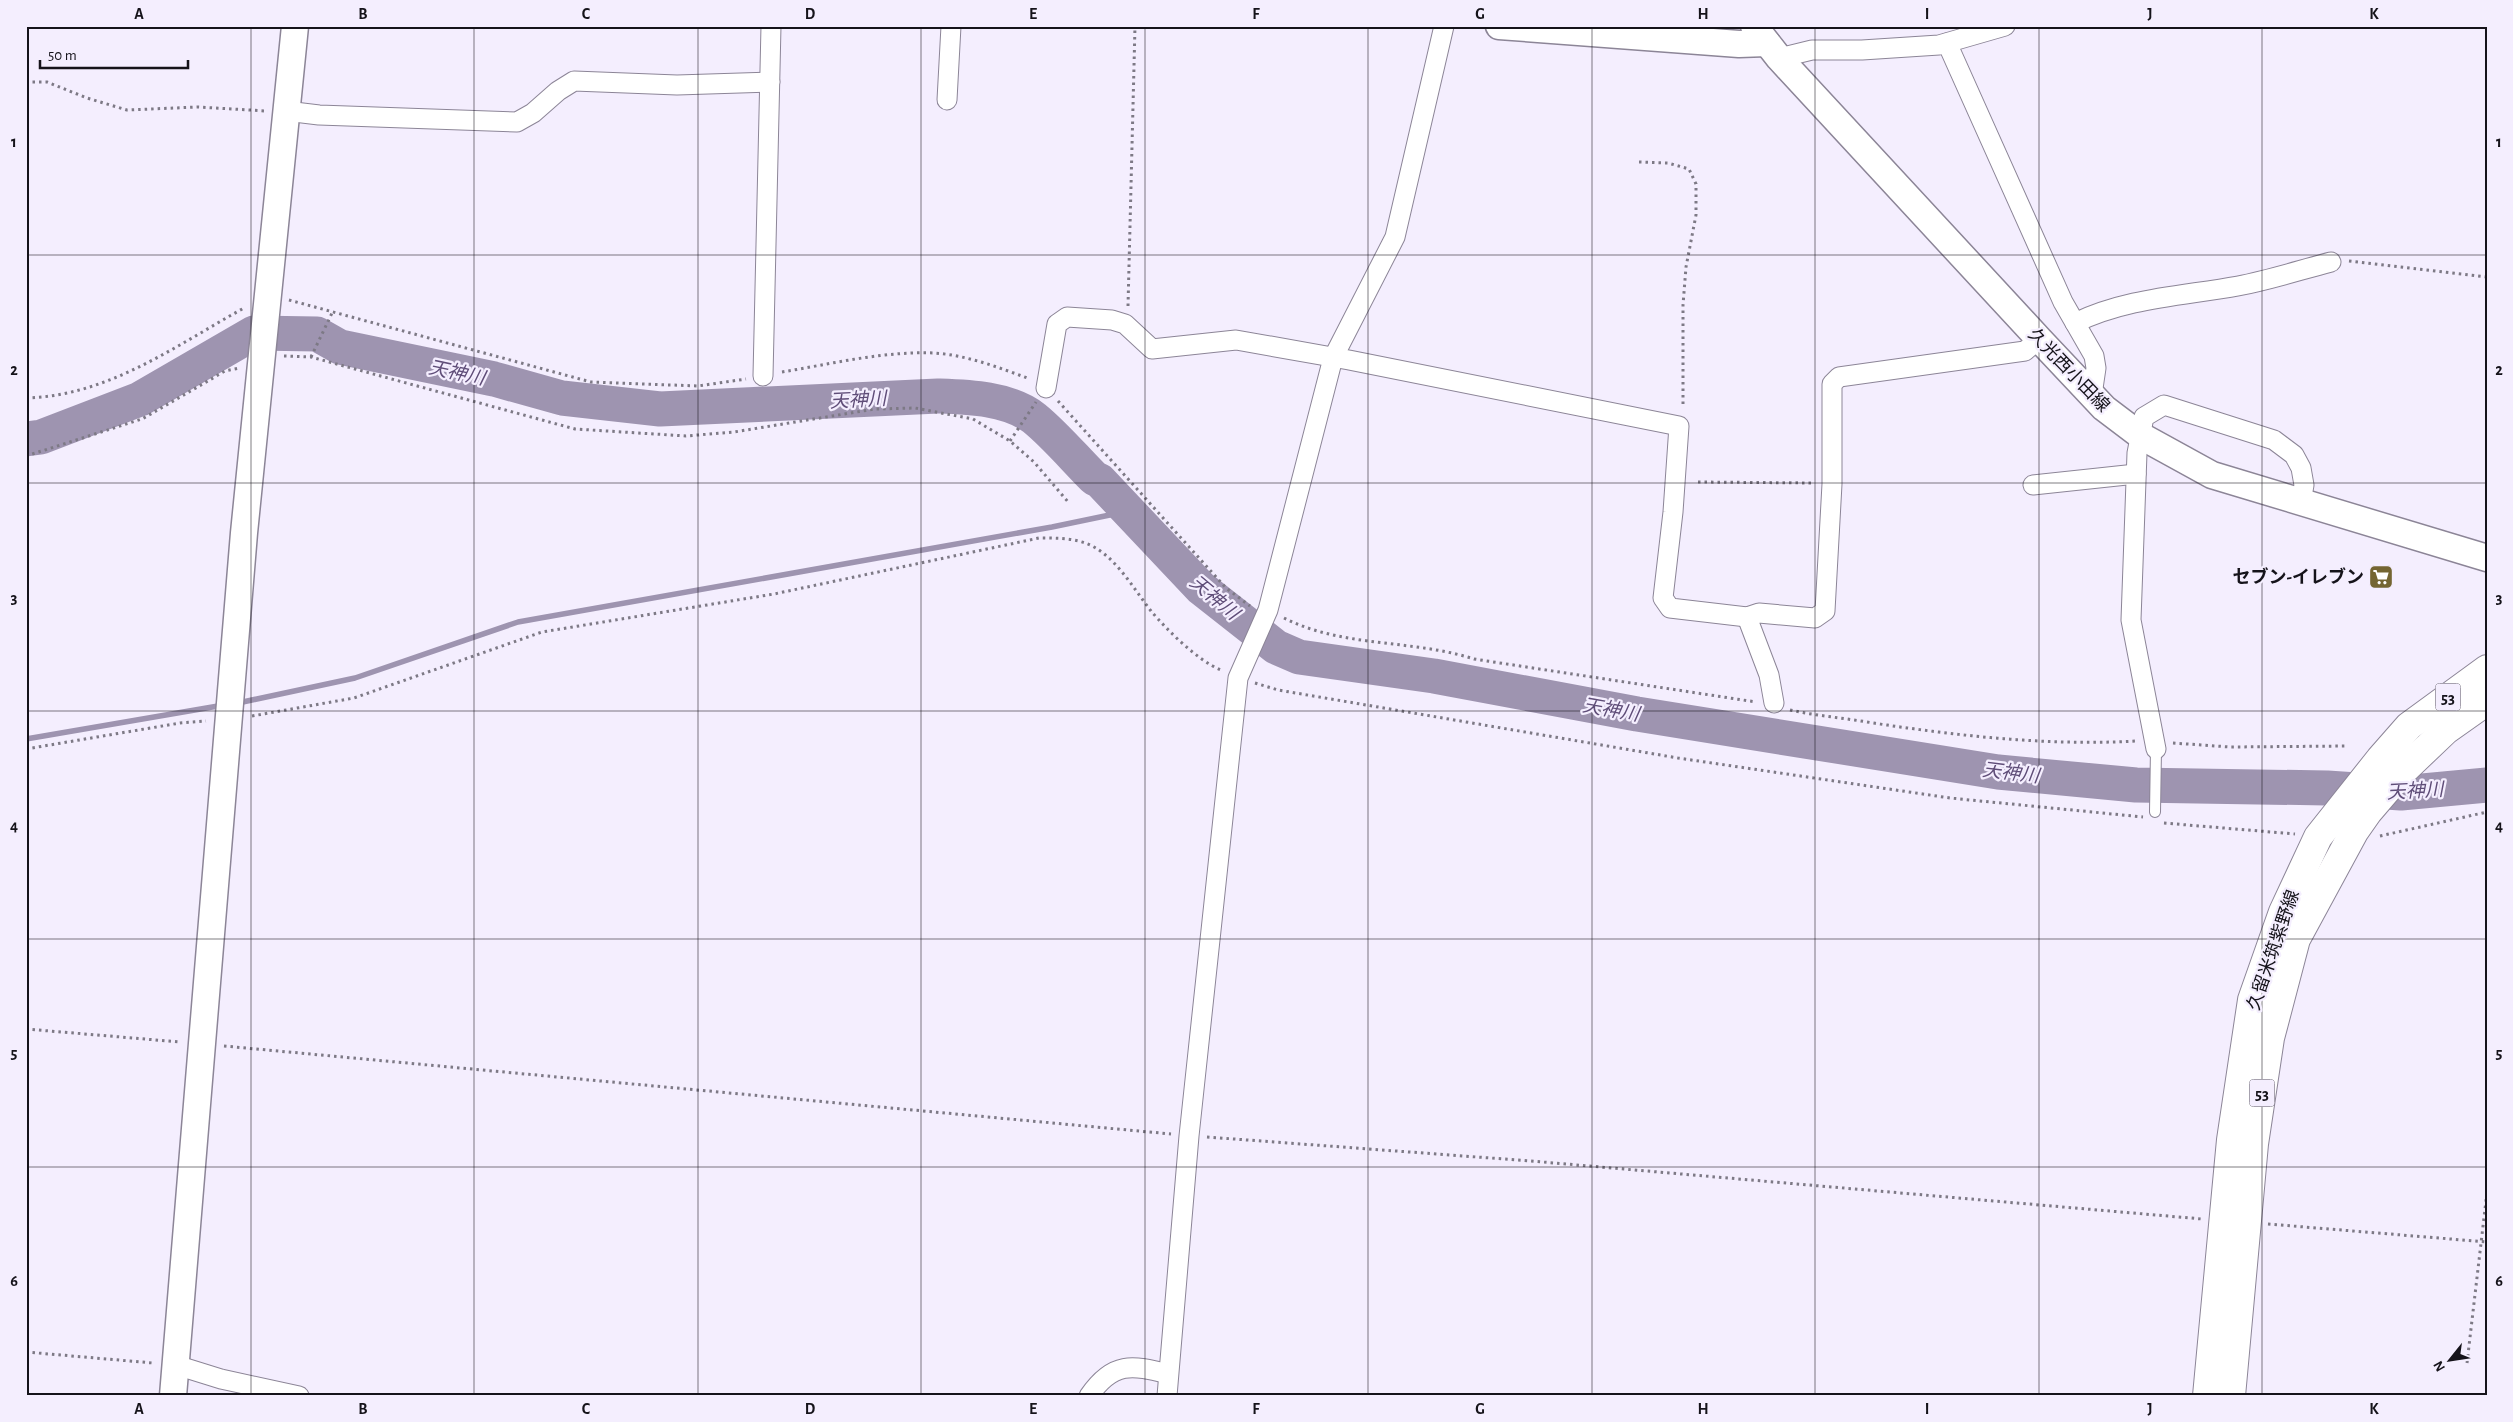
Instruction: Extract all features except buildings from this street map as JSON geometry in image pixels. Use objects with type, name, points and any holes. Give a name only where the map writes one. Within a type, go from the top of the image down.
[{"type":"main road","name":"久留米筑紫野線","points":[[2207,1396],[2235,1221],[2254,1144],[2270,1038],[2296,939],[2353,820],[2409,726],[2487,669]]},
{"type":"main road","name":"久留米筑紫野線","points":[[2231,1396],[2235,1221],[2231,1140],[2252,1000],[2283,912],[2318,837],[2353,820],[2446,730],[2487,701]]},
{"type":"street","points":[[173,1396],[200,1044],[244,533],[263,357],[294,26]]},
{"type":"street","points":[[763,376],[771,26]]},
{"type":"street","points":[[947,100],[951,26]]},
{"type":"street","points":[[1167,1396],[1189,1136],[1243,670],[1266,614],[1333,358],[1395,237],[1444,26]]},
{"type":"street","points":[[1499,26],[1739,44],[1767,42],[1812,50],[1862,50],[1947,43],[2005,26]]},
{"type":"street","name":"久光西小田線","points":[[1767,42],[2104,408],[2140,436],[2212,475],[2487,558]]},
{"type":"street","points":[[1947,43],[2019,205],[2075,323],[2094,356],[2096,368],[2092,395]]},
{"type":"street","points":[[286,110],[319,115],[517,122],[533,113],[558,91],[574,81],[677,85],[770,82]]},
{"type":"street","points":[[2075,323],[2096,313],[2124,305],[2241,286],[2331,262]]},
{"type":"street","points":[[1046,388],[1057,324],[1067,317],[1112,320],[1125,324],[1152,350],[1236,340],[1679,426],[1673,512],[1663,598],[1670,608],[1746,618],[1759,613],[1815,618],[1825,611],[1832,484],[1832,384],[1840,377],[2024,351],[2039,339]]},
{"type":"street","points":[[2156,745],[2131,620],[2136,474],[2144,416],[2164,405],[2274,440],[2294,455],[2301,468],[2304,485],[2300,502]]},
{"type":"street","points":[[2033,485],[2136,474]]},
{"type":"street","points":[[1746,618],[1769,675],[1774,702]]},
{"type":"street","points":[[176,1365],[221,1379],[299,1396]]},
{"type":"street","points":[[1089,1396],[1096,1385],[1118,1368],[1137,1366],[1168,1374]]},
{"type":"lane","points":[[2154,816],[2156,745]]},
{"type":"path","points":[[1125,324],[1128,316],[1135,26]]},
{"type":"path","points":[[26,82],[47,82],[87,98],[127,110],[198,107],[286,110]]},
{"type":"path","points":[[1639,162],[1668,163],[1689,169],[1696,184],[1696,215],[1686,267],[1683,305],[1683,409],[1679,426]]},
{"type":"path","points":[[2331,262],[2343,261],[2487,277]]},
{"type":"path","points":[[26,398],[77,392],[106,383],[245,307],[289,300],[591,382],[698,386],[867,357],[935,353],[987,363],[1041,383],[1226,588],[1252,607],[1266,614],[1332,637],[1448,651],[1474,660],[1740,701],[1774,702],[1791,710],[1912,729],[2004,740],[2230,747],[2347,746]]},
{"type":"path","points":[[311,356],[334,311]]},
{"type":"path","points":[[26,456],[142,419],[225,371],[263,357],[311,356],[575,429],[686,436],[734,432],[875,409],[915,408],[973,419],[1010,441],[1034,462],[1070,503]]},
{"type":"path","points":[[1010,441],[1046,388]]},
{"type":"path","points":[[1698,482],[1832,484]]},
{"type":"path","points":[[26,749],[180,723],[229,720],[354,698],[542,632],[774,594],[1040,538],[1058,538],[1086,543],[1104,554],[1153,613],[1181,642],[1217,668],[1243,670],[1278,690],[1678,758],[1950,798],[2154,816],[2168,825],[2233,827],[2318,837]]},
{"type":"path","points":[[2353,820],[2380,836],[2487,812]]},
{"type":"path","points":[[26,1029],[1189,1136],[1531,1160],[2485,1242]]},
{"type":"path","points":[[2467,1363],[2485,1242],[2487,1192]]},
{"type":"path","points":[[26,1352],[176,1365]]},
{"type":"waterway","name":"天神川","points":[[26,439],[41,437],[140,399],[254,333],[317,334],[340,347],[494,379],[562,398],[660,409],[938,396],[987,400],[1012,406],[1034,418],[1094,478],[1100,481],[1201,588],[1276,647],[1299,657],[1434,676],[1637,714],[1998,772],[2136,785],[2327,788],[2401,793],[2487,785]]},
{"type":"waterway","points":[[238,703],[355,678],[518,622],[1052,527],[1129,511]]},
{"type":"waterway","points":[[26,739],[224,705]]},
{"type":"place","name":"セブン-イレブン","points":[[2381,577]]}]
